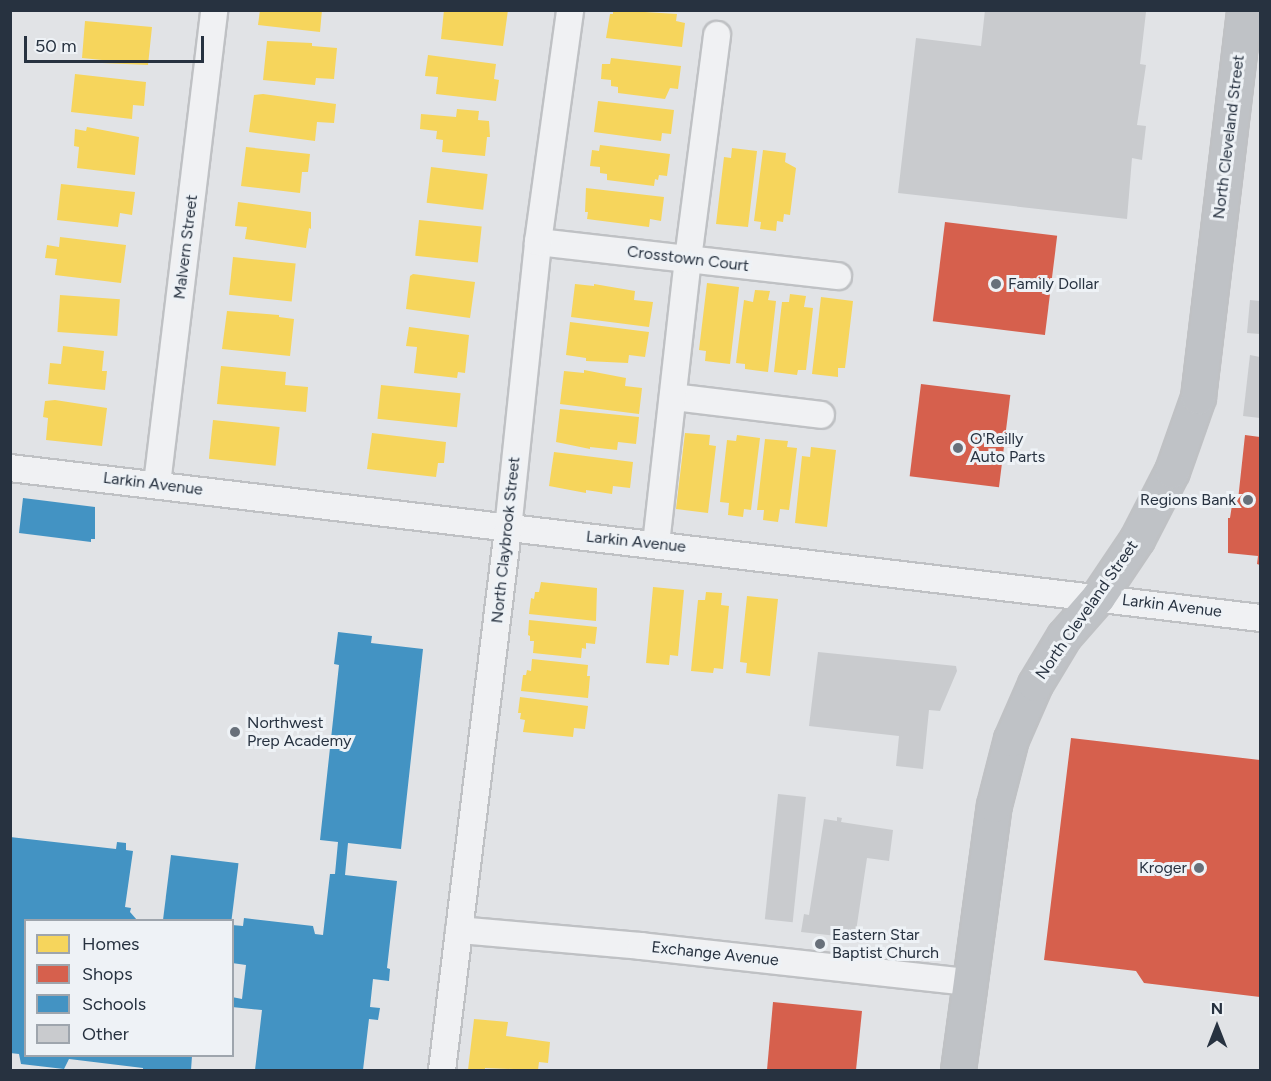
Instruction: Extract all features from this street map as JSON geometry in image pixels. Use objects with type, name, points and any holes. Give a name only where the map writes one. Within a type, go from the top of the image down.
[{"type":"main road","name":"North Cleveland Street","points":[[958,1071],[994,805],[1011,739],[1035,684],[1058,645],[1098,597],[1137,539],[1172,471],[1198,397],[1244,10]]},
{"type":"street","name":"Malvern Street","points":[[157,484],[214,10]]},
{"type":"street","name":"North Claybrook Street","points":[[442,1071],[508,530],[538,242],[570,10]]},
{"type":"street","points":[[656,544],[688,259],[717,35]]},
{"type":"street","name":"Crosstown Court","points":[[538,242],[837,276]]},
{"type":"street","points":[[673,397],[821,415]]},
{"type":"street","name":"Larkin Avenue","points":[[10,468],[157,484],[508,530],[656,544],[1260,618]]},
{"type":"street","name":"Exchange Avenue","points":[[459,930],[641,945],[969,982]]},
{"type":"building: Homes","points":[[260,10],[322,10],[320,32],[258,25]]},
{"type":"building: Homes","points":[[444,10],[508,10],[503,46],[441,39]]},
{"type":"building: Homes","points":[[613,10],[677,14],[676,21],[685,23],[682,47],[606,38],[610,14],[613,14]]},
{"type":"building: Homes","points":[[85,21],[152,27],[148,65],[102,63],[102,60],[82,58]]},
{"type":"building: Homes","points":[[267,41],[312,43],[312,46],[337,48],[334,79],[316,78],[315,85],[263,80]]},
{"type":"building: Homes","points":[[428,55],[496,64],[494,79],[499,80],[496,101],[436,94],[438,77],[425,76]]},
{"type":"building: Homes","points":[[611,58],[681,66],[678,89],[670,88],[665,99],[618,93],[618,87],[611,86],[611,80],[601,79],[602,64],[610,64]]},
{"type":"building: Homes","points":[[75,74],[146,82],[144,106],[133,105],[132,119],[71,112]]},
{"type":"building: Homes","points":[[263,94],[336,104],[334,123],[317,122],[315,141],[249,132],[254,95]]},
{"type":"building: Homes","points":[[598,101],[674,110],[671,134],[662,133],[661,141],[594,132]]},
{"type":"building: Homes","points":[[457,109],[479,111],[478,120],[489,121],[490,137],[487,137],[485,156],[442,152],[443,140],[436,139],[437,131],[420,129],[421,114],[456,117]]},
{"type":"building: Homes","points":[[87,127],[139,137],[135,175],[77,168],[79,147],[74,146],[75,129],[86,131]]},
{"type":"building: Homes","points":[[600,145],[670,154],[667,176],[659,175],[658,180],[655,179],[654,186],[607,180],[607,174],[600,173],[600,167],[590,166],[592,150],[599,151]]},
{"type":"building: Homes","points":[[246,147],[310,154],[308,172],[302,172],[300,193],[241,186]]},
{"type":"building: Homes","points":[[732,148],[757,151],[748,227],[716,224],[724,157],[731,158]]},
{"type":"building: Homes","points":[[763,150],[786,153],[785,162],[796,168],[790,215],[784,214],[783,222],[777,221],[776,231],[760,229],[761,222],[754,221]]},
{"type":"building: Homes","points":[[431,167],[488,174],[483,210],[427,203]]},
{"type":"building: Homes","points":[[61,184],[135,192],[132,215],[120,213],[118,227],[57,220]]},
{"type":"building: Homes","points":[[586,188],[664,197],[661,221],[650,219],[649,227],[587,219]]},
{"type":"building: Homes","points":[[238,202],[311,212],[311,229],[309,228],[306,248],[245,239],[247,227],[235,226]]},
{"type":"building: Homes","points":[[419,220],[482,227],[478,262],[415,256]]},
{"type":"building: Homes","points":[[60,237],[126,245],[121,283],[55,275],[57,259],[45,258],[47,245],[59,247]]},
{"type":"building: Homes","points":[[233,257],[296,264],[292,301],[229,295]]},
{"type":"building: Homes","points":[[413,274],[475,282],[470,318],[406,309],[410,276]]},
{"type":"building: Homes","points":[[707,283],[739,287],[730,364],[705,361],[706,351],[699,350]]},
{"type":"building: Homes","points":[[575,284],[594,286],[594,284],[635,291],[634,300],[653,302],[649,327],[571,317]]},
{"type":"building: Homes","points":[[755,290],[770,291],[768,300],[776,301],[768,372],[745,369],[745,364],[736,363],[744,300],[753,302]]},
{"type":"building: Homes","points":[[790,294],[806,296],[804,307],[813,308],[806,370],[798,370],[797,375],[774,372],[782,302],[789,302]]},
{"type":"building: Homes","points":[[60,295],[120,299],[117,336],[57,332]]},
{"type":"building: Homes","points":[[821,297],[853,301],[845,368],[838,368],[838,377],[812,374]]},
{"type":"building: Homes","points":[[227,311],[279,315],[279,317],[294,319],[290,356],[222,349]]},
{"type":"building: Homes","points":[[570,322],[649,332],[645,357],[629,355],[628,363],[586,361],[586,358],[566,355]]},
{"type":"building: Homes","points":[[409,327],[469,335],[465,373],[458,372],[457,378],[414,373],[417,347],[406,346]]},
{"type":"building: Homes","points":[[63,346],[104,351],[102,371],[107,371],[105,390],[48,384],[50,363],[61,364]]},
{"type":"building: Homes","points":[[221,366],[286,372],[285,385],[308,387],[306,412],[217,404]]},
{"type":"building: Homes","points":[[584,370],[626,378],[625,386],[642,388],[639,414],[560,404],[564,371],[584,373]]},
{"type":"building: Homes","points":[[381,385],[461,393],[457,427],[377,419]]},
{"type":"building: Homes","points":[[55,400],[107,408],[102,446],[46,440],[48,418],[43,417],[45,401]]},
{"type":"building: Homes","points":[[560,409],[639,417],[636,444],[618,442],[617,450],[590,447],[590,449],[556,442]]},
{"type":"building: Homes","points":[[213,420],[280,427],[276,466],[209,459]]},
{"type":"building: Homes","points":[[372,433],[446,442],[444,463],[438,463],[436,477],[367,469]]},
{"type":"building: Homes","points":[[685,433],[710,435],[709,445],[716,446],[708,513],[676,509]]},
{"type":"building: Homes","points":[[737,435],[760,438],[751,510],[744,509],[743,517],[728,515],[729,503],[720,502],[727,440],[736,441]]},
{"type":"building: Homes","points":[[765,439],[788,441],[787,447],[797,448],[789,510],[780,509],[778,522],[763,520],[764,510],[757,510]]},
{"type":"building: Homes","points":[[811,447],[836,450],[827,527],[795,523],[802,456],[810,457]]},
{"type":"building: Homes","points":[[554,452],[633,462],[630,488],[613,486],[612,494],[586,490],[586,493],[549,486]]},
{"type":"building: Homes","points":[[541,582],[597,588],[596,621],[529,614],[531,598],[534,599],[535,592],[539,592]]},
{"type":"building: Homes","points":[[653,587],[684,590],[678,656],[670,655],[669,665],[646,663]]},
{"type":"building: Homes","points":[[706,592],[722,593],[721,605],[729,606],[723,669],[714,668],[713,673],[691,671],[698,600],[705,600]]},
{"type":"building: Homes","points":[[747,596],[778,599],[770,676],[746,673],[747,663],[740,662]]},
{"type":"building: Homes","points":[[529,620],[597,627],[595,644],[586,643],[586,649],[582,648],[581,658],[533,653],[534,641],[530,641],[528,635]]},
{"type":"building: Homes","points":[[532,659],[588,665],[587,676],[590,676],[588,698],[521,691],[523,675],[526,675],[527,670],[531,671]]},
{"type":"building: Homes","points":[[520,697],[588,706],[585,729],[574,728],[573,737],[523,732],[525,720],[520,719],[521,713],[518,713]]},
{"type":"building: Homes","points":[[474,1019],[508,1022],[506,1036],[550,1042],[548,1063],[539,1062],[538,1070],[485,1068],[485,1070],[468,1070]]},
{"type":"building: Shops","name":"Family Dollar","points":[[945,222],[1057,236],[1045,335],[933,321]]},
{"type":"building: Shops","name":"O'Reilly Auto Parts","points":[[921,384],[1010,395],[999,487],[910,476]]},
{"type":"building: Shops","name":"Regions Bank","points":[[1245,435],[1260,437],[1260,565],[1257,564],[1258,556],[1228,553],[1228,518],[1230,518],[1232,505],[1238,500]]},
{"type":"building: Shops","points":[[1071,738],[1260,760],[1260,997],[1144,983],[1136,971],[1044,960]]},
{"type":"building: Shops","points":[[773,1002],[862,1011],[856,1070],[767,1070]]},
{"type":"building: Schools","points":[[23,498],[95,507],[95,539],[91,539],[91,542],[19,533]]},
{"type":"building: Schools","points":[[338,632],[372,636],[371,643],[423,649],[401,849],[348,843],[345,875],[397,881],[387,968],[390,969],[389,981],[373,979],[370,1007],[380,1008],[378,1020],[369,1019],[363,1070],[255,1070],[262,1010],[234,1007],[234,997],[242,999],[246,965],[234,963],[234,925],[243,926],[244,918],[313,926],[315,934],[323,935],[330,874],[335,874],[338,842],[320,840],[339,665],[334,664]]},
{"type":"building: Schools","points":[[10,837],[116,849],[117,842],[126,843],[126,850],[133,851],[125,907],[131,908],[130,912],[136,919],[24,919],[24,1057],[192,1057],[191,1070],[143,1070],[143,1068],[69,1059],[64,1069],[21,1064],[19,1054],[10,1053]]},
{"type":"building: Schools","points":[[171,855],[238,863],[232,919],[163,919]]},
{"type":"building: Other","points":[[985,10],[1146,12],[1140,64],[1146,65],[1137,125],[1146,126],[1142,160],[1132,158],[1127,219],[898,193],[916,38],[981,46]]},
{"type":"building: Other","points":[[1250,300],[1260,301],[1260,334],[1247,333]]},
{"type":"building: Other","points":[[1250,355],[1260,357],[1260,418],[1243,416]]},
{"type":"building: Other","points":[[818,652],[956,666],[957,671],[940,711],[929,710],[923,769],[896,766],[899,736],[809,726]]},
{"type":"building: Other","points":[[778,794],[806,797],[793,922],[765,919]]},
{"type":"building: Other","points":[[837,817],[842,818],[841,822],[893,830],[889,861],[867,858],[855,938],[801,932],[804,914],[809,915],[824,819],[837,821]]},
{"type":"place","name":"Family Dollar","points":[[996,284]]},
{"type":"place","name":"O'Reilly Auto Parts","points":[[958,448]]},
{"type":"place","name":"Regions Bank","points":[[1248,500]]},
{"type":"place","name":"Northwest Prep Academy","points":[[235,732]]},
{"type":"place","name":"Kroger","points":[[1199,868]]},
{"type":"place","name":"Eastern Star Baptist Church","points":[[820,944]]}]
